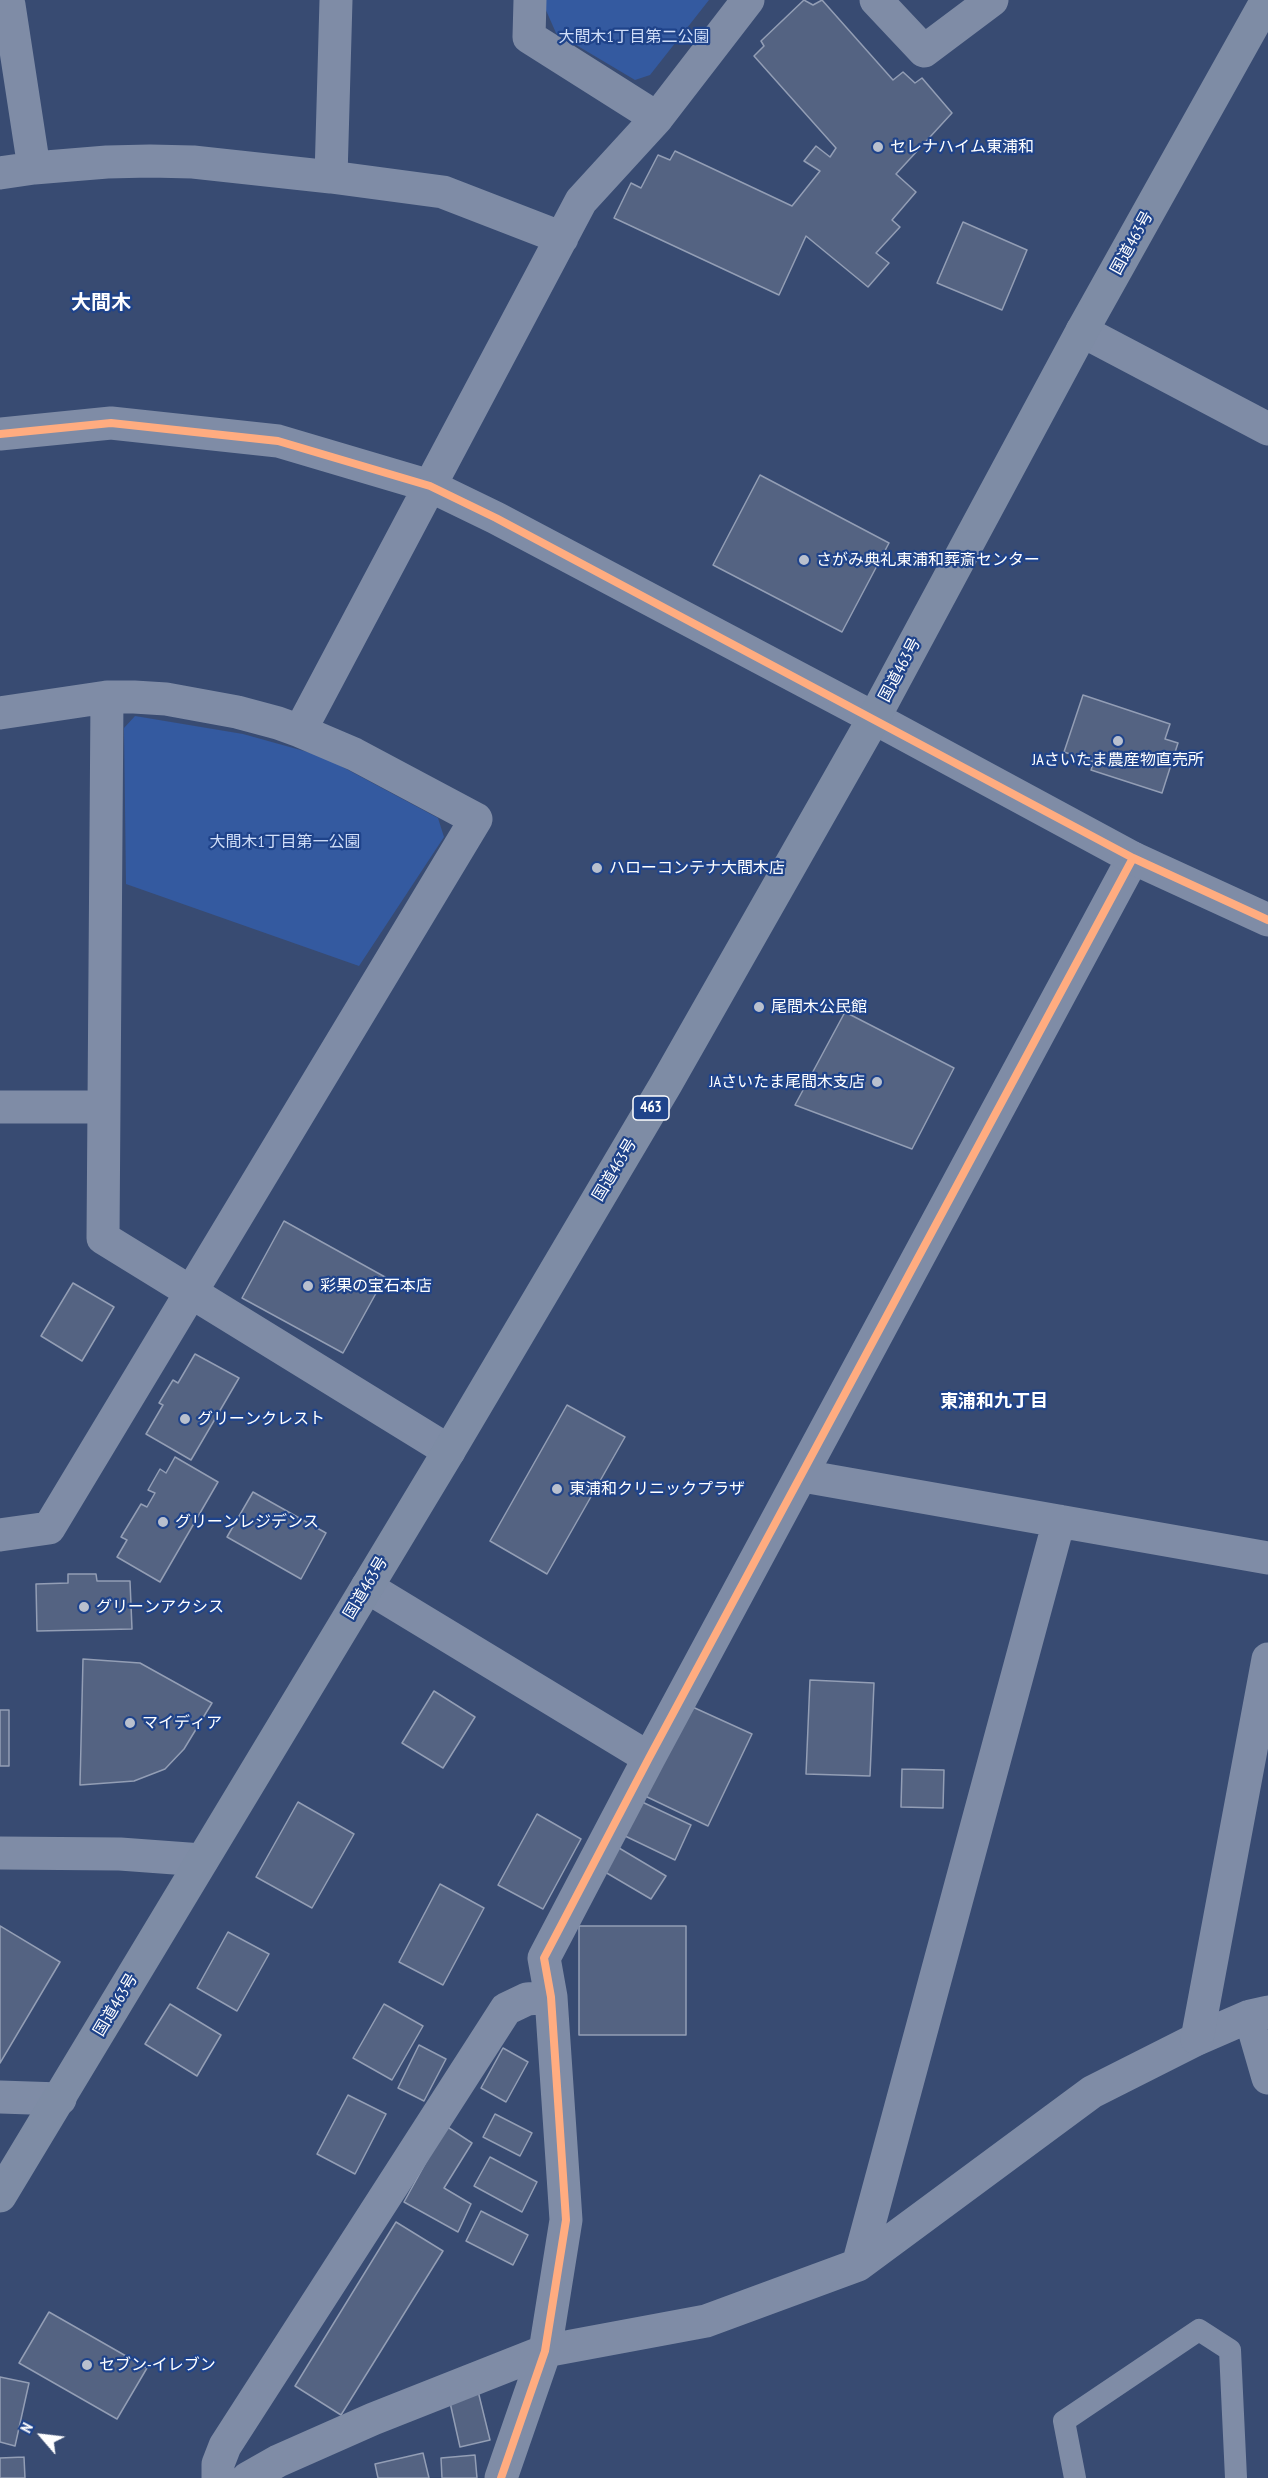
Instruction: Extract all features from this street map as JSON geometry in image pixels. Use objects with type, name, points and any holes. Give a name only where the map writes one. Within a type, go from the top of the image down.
[{"type":"highway","name":"国道463号","points":[[0,2196],[449,1451],[666,1084],[874,718],[1082,332],[1267,0]]},
{"type":"street","points":[[6,0],[9,5],[34,168]]},
{"type":"street","points":[[331,177],[336,0]]},
{"type":"street","points":[[530,0],[529,37],[657,118]]},
{"type":"street","points":[[300,731],[582,201],[657,118],[748,0]]},
{"type":"street","points":[[876,0],[924,51],[992,0]]},
{"type":"street","points":[[0,173],[107,162],[193,162],[331,177],[443,192],[562,238]]},
{"type":"street","points":[[1082,332],[1268,429]]},
{"type":"street","points":[[0,434],[111,423],[279,441],[430,486],[496,518],[874,718],[1133,858],[1268,921]]},
{"type":"street","points":[[107,697],[103,1238],[449,1451]]},
{"type":"street","points":[[0,713],[107,697],[166,699],[227,710],[278,723],[354,753],[476,819],[49,1528],[0,1534]]},
{"type":"street","points":[[501,2478],[545,2351],[566,2220],[551,1997],[544,1958],[649,1758],[803,1476],[1133,858]]},
{"type":"street","points":[[0,1107],[104,1107]]},
{"type":"street","points":[[803,1476],[1268,1558]]},
{"type":"street","points":[[858,2265],[1059,1521]]},
{"type":"street","points":[[367,1587],[649,1758]]},
{"type":"street","points":[[1197,2039],[1268,1659]]},
{"type":"street","points":[[0,1853],[120,1854],[202,1860]]},
{"type":"street","points":[[218,2478],[218,2464],[225,2446],[506,2009],[528,1999],[551,1997]]},
{"type":"street","points":[[248,2478],[278,2461],[373,2419],[545,2351],[706,2321],[858,2265],[1092,2092],[1197,2039],[1259,2014],[1268,2078]]},
{"type":"street","points":[[0,2097],[60,2099]]},
{"type":"lane","points":[[1075,2478],[1064,2421],[1199,2330],[1230,2350],[1236,2478]]},
{"type":"green space","name":"大間木1丁目第二公園","points":[[545,0],[709,0],[650,75],[635,80],[556,33],[545,8]]},
{"type":"green space","name":"大間木1丁目第一公園","points":[[135,716],[243,734],[322,756],[438,818],[444,837],[359,966],[126,884],[124,728]]},
{"type":"building","name":"セレナハイム東浦和","points":[[804,0],[813,5],[822,0],[893,80],[903,72],[915,83],[922,78],[952,113],[896,174],[916,192],[892,220],[900,227],[876,253],[889,263],[868,287],[806,236],[779,295],[614,218],[631,183],[641,188],[658,155],[670,160],[675,151],[792,206],[820,171],[804,161],[816,146],[830,157],[836,148],[754,56],[764,46],[761,41]]},
{"type":"building","points":[[963,222],[1027,250],[1002,310],[937,283]]},
{"type":"building","points":[[760,475],[889,543],[842,632],[713,565]]},
{"type":"building","points":[[1083,695],[1170,724],[1165,739],[1178,743],[1162,793],[1091,770],[1094,762],[1064,752]]},
{"type":"building","points":[[845,1012],[954,1068],[912,1149],[795,1105]]},
{"type":"building","points":[[284,1221],[385,1277],[343,1353],[242,1298]]},
{"type":"building","points":[[73,1283],[114,1307],[82,1361],[41,1336]]},
{"type":"building","name":"グリーンクレスト","points":[[195,1354],[239,1378],[191,1460],[146,1434],[163,1405],[159,1403],[173,1380],[178,1383]]},
{"type":"building","name":"東浦和クリニックプラザ","points":[[567,1405],[625,1437],[547,1574],[490,1541]]},
{"type":"building","name":"グリーンレジデンス","points":[[175,1457],[218,1482],[160,1582],[117,1557],[127,1540],[121,1537],[141,1504],[147,1507],[155,1493],[148,1490],[160,1469],[166,1473]]},
{"type":"building","points":[[253,1492],[326,1533],[301,1579],[227,1537]]},
{"type":"building","name":"グリーンアクシス","points":[[68,1574],[96,1574],[97,1581],[130,1581],[132,1629],[37,1631],[36,1584],[68,1583]]},
{"type":"building","points":[[83,1659],[140,1663],[212,1703],[184,1749],[165,1769],[134,1781],[80,1785]]},
{"type":"building","points":[[810,1680],[874,1683],[870,1776],[806,1774]]},
{"type":"building","points":[[434,1691],[475,1717],[443,1768],[402,1743]]},
{"type":"building","points":[[686,1704],[752,1734],[708,1826],[643,1795]]},
{"type":"building","points":[[0,1710],[9,1710],[9,1766],[0,1766]]},
{"type":"building","points":[[902,1769],[944,1770],[943,1808],[901,1807]]},
{"type":"building","points":[[640,1801],[691,1825],[675,1860],[623,1835]]},
{"type":"building","points":[[298,1802],[354,1834],[312,1908],[256,1877]]},
{"type":"building","points":[[537,1814],[581,1839],[543,1909],[498,1885]]},
{"type":"building","points":[[619,1848],[666,1876],[651,1899],[605,1872]]},
{"type":"building","points":[[440,1884],[484,1908],[443,1985],[399,1962]]},
{"type":"building","points":[[0,1926],[60,1962],[0,2063]]},
{"type":"building","points":[[579,1926],[686,1926],[686,2035],[579,2035]]},
{"type":"building","points":[[228,1932],[269,1954],[237,2011],[197,1988]]},
{"type":"building","points":[[170,2004],[221,2035],[197,2076],[145,2044]]},
{"type":"building","points":[[384,2004],[423,2026],[392,2080],[353,2058]]},
{"type":"building","points":[[419,2045],[446,2059],[424,2101],[398,2088]]},
{"type":"building","points":[[503,2048],[528,2062],[506,2102],[481,2088]]},
{"type":"building","points":[[348,2095],[386,2114],[355,2174],[317,2154]]},
{"type":"building","points":[[495,2114],[532,2133],[520,2156],[483,2137]]},
{"type":"building","points":[[446,2126],[472,2143],[444,2188],[471,2204],[458,2232],[404,2202]]},
{"type":"building","points":[[490,2157],[537,2182],[522,2212],[474,2186]]},
{"type":"building","points":[[481,2211],[528,2235],[513,2265],[466,2241]]},
{"type":"building","points":[[396,2222],[443,2251],[341,2415],[295,2386]]},
{"type":"building","points":[[49,2312],[147,2368],[117,2419],[19,2363]]},
{"type":"building","points":[[0,2377],[29,2383],[15,2446],[0,2442]]},
{"type":"building","points":[[478,2391],[490,2440],[460,2447],[449,2398]]},
{"type":"building","points":[[423,2453],[429,2478],[378,2478],[375,2464]]},
{"type":"building","points":[[475,2455],[477,2478],[442,2478],[441,2458]]},
{"type":"building","points":[[24,2457],[25,2478],[0,2478],[0,2458]]},
{"type":"cycle path","points":[[0,434],[111,423],[278,441],[430,486],[496,518],[1133,858],[1268,920]]},
{"type":"cycle path","points":[[501,2478],[545,2351],[566,2220],[551,1997],[544,1958],[649,1758],[1133,858]]},
{"type":"place","name":"セレナハイム東浦和","points":[[878,147]]},
{"type":"place","name":"さがみ典礼東浦和葬斎センター","points":[[804,560]]},
{"type":"place","name":"JAさいたま農産物直売所","points":[[1118,741]]},
{"type":"place","name":"ハローコンテナ大間木店","points":[[597,868]]},
{"type":"place","name":"尾間木公民館","points":[[759,1007]]},
{"type":"place","name":"JAさいたま尾間木支店","points":[[877,1082]]},
{"type":"place","name":"彩果の宝石本店","points":[[308,1286]]},
{"type":"place","name":"グリーンクレスト","points":[[185,1419]]},
{"type":"place","name":"東浦和クリニックプラザ","points":[[557,1489]]},
{"type":"place","name":"グリーンレジデンス","points":[[163,1522]]},
{"type":"place","name":"グリーンアクシス","points":[[84,1607]]},
{"type":"place","name":"マイディア","points":[[130,1723]]},
{"type":"place","name":"セブン-イレブン","points":[[87,2365]]},
{"type":"district","name":"大間木","points":[[101,303]]},
{"type":"district","name":"東浦和九丁目","points":[[994,1402]]}]
